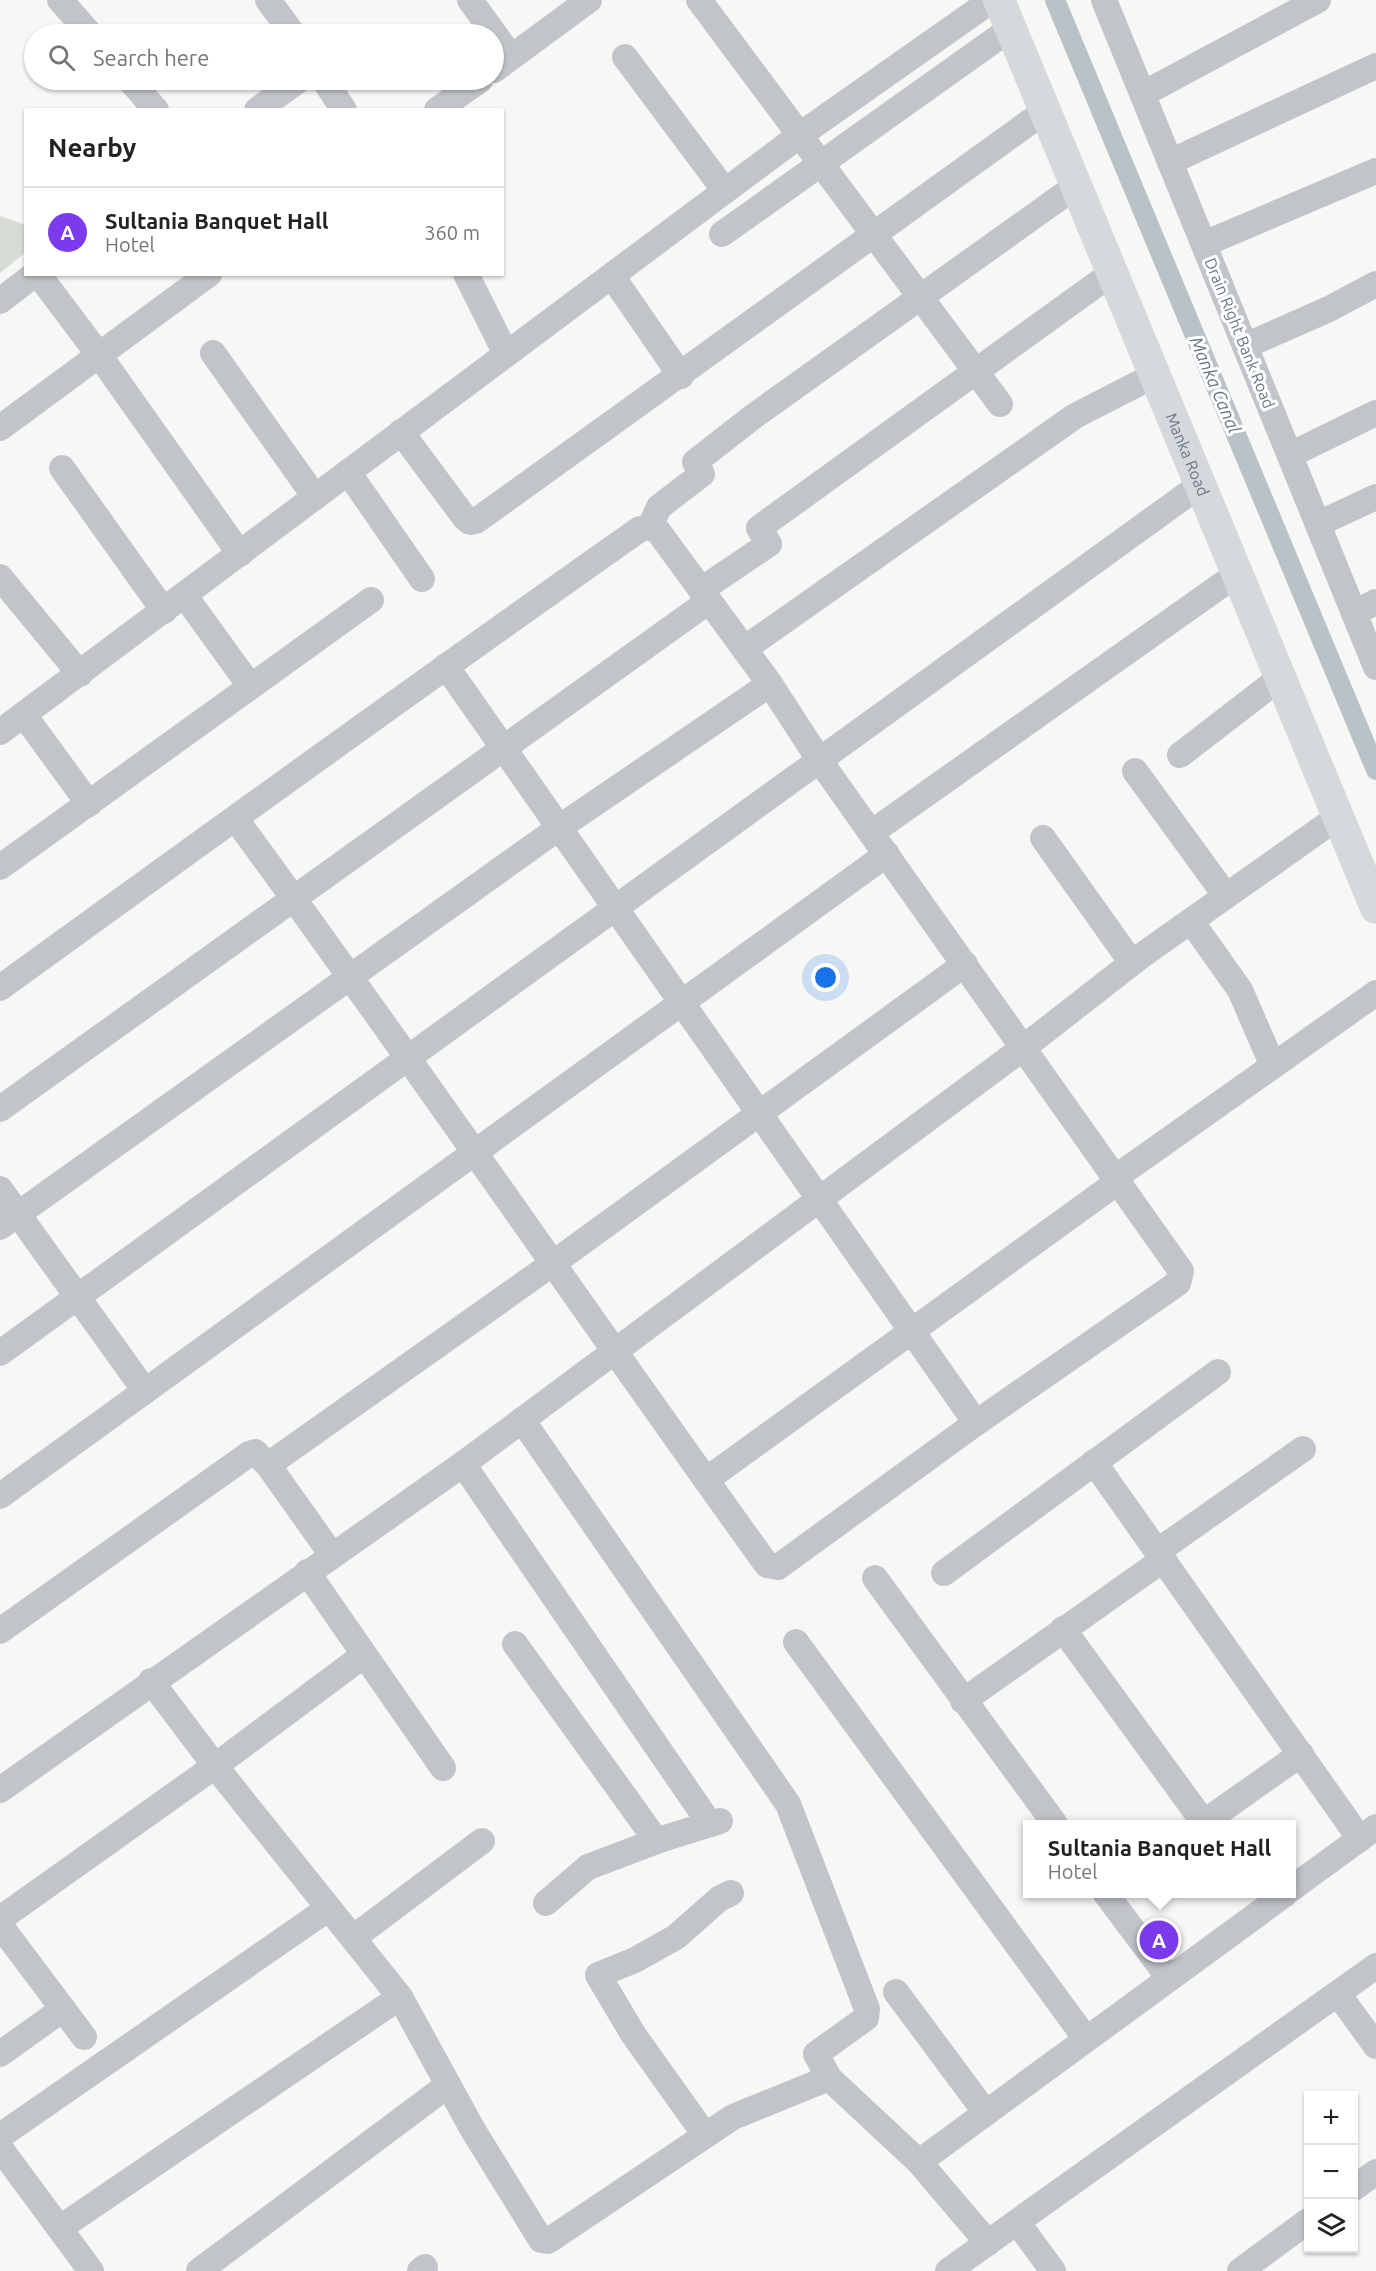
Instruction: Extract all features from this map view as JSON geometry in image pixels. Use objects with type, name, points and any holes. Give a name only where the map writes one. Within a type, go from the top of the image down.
[{"type":"main road","name":"Manka Road","points":[[999,0],[1376,909]]},
{"type":"street","points":[[60,0],[81,24]]},
{"type":"street","points":[[268,0],[286,24]]},
{"type":"street","points":[[470,0],[482,24]]},
{"type":"street","points":[[504,63],[589,0]]},
{"type":"street","points":[[699,0],[1000,404]]},
{"type":"street","points":[[0,732],[800,135],[992,0]]},
{"type":"street","name":"Drain Right Bank Road","points":[[1104,0],[1318,524],[1365,608],[1376,667]]},
{"type":"street","points":[[1143,94],[1318,0]]},
{"type":"street","points":[[722,234],[1010,29]]},
{"type":"street","points":[[625,57],[725,191]]},
{"type":"street","points":[[1170,162],[1376,66]]},
{"type":"street","points":[[138,90],[154,108]]},
{"type":"street","points":[[260,108],[285,90]]},
{"type":"street","points":[[331,90],[343,108]]},
{"type":"street","points":[[440,108],[466,90]]},
{"type":"street","points":[[401,432],[470,522],[476,521],[681,376],[1045,111]]},
{"type":"street","points":[[1204,244],[1376,171]]},
{"type":"street","points":[[650,527],[659,507],[702,474],[695,462],[1076,186]]},
{"type":"street","points":[[0,1109],[505,749],[705,596],[769,543],[759,528],[1113,273]]},
{"type":"street","points":[[0,301],[34,276]]},
{"type":"street","points":[[39,276],[99,355],[240,554]]},
{"type":"street","points":[[0,428],[206,276]]},
{"type":"street","points":[[467,276],[506,354]]},
{"type":"street","points":[[612,276],[681,376]]},
{"type":"street","points":[[1245,346],[1329,309],[1376,284]]},
{"type":"street","points":[[213,353],[315,497]]},
{"type":"street","points":[[744,649],[1075,416],[1155,375]]},
{"type":"street","points":[[1290,455],[1376,413]]},
{"type":"street","points":[[62,468],[164,611]]},
{"type":"street","points":[[348,472],[422,579]]},
{"type":"street","points":[[0,1353],[1200,485]]},
{"type":"street","points":[[1318,524],[1376,497]]},
{"type":"street","points":[[0,988],[235,818],[446,666],[640,529],[650,527],[658,531],[770,684],[819,761],[1118,1179],[1181,1271],[1182,1277],[1178,1283],[976,1423],[778,1567],[767,1565],[235,818]]},
{"type":"street","points":[[871,833],[1237,574]]},
{"type":"street","points":[[0,577],[80,674]]},
{"type":"street","points":[[185,596],[250,686]]},
{"type":"street","points":[[1,864],[89,804],[371,600]]},
{"type":"street","points":[[446,666],[976,1423]]},
{"type":"street","points":[[1180,754],[1280,678]]},
{"type":"street","points":[[9,1221],[560,827],[770,684]]},
{"type":"street","points":[[24,715],[89,804]]},
{"type":"street","points":[[1135,771],[1226,896]]},
{"type":"street","points":[[0,1790],[151,1681],[463,1464],[1023,1048],[1132,963],[1338,817]]},
{"type":"street","points":[[1042,838],[1132,963]]},
{"type":"street","points":[[0,1496],[886,855]]},
{"type":"street","points":[[1191,921],[1240,990],[1273,1066]]},
{"type":"street","points":[[268,1465],[760,1115],[965,964]]},
{"type":"street","points":[[706,1480],[1376,993]]},
{"type":"street","points":[[0,1189],[9,1221],[78,1297],[145,1391]]},
{"type":"street","points":[[944,1573],[1218,1372]]},
{"type":"street","points":[[522,1420],[788,1804],[867,2009],[866,2018],[816,2054],[829,2078],[919,2162],[988,2243]]},
{"type":"street","points":[[963,1701],[1303,1449]]},
{"type":"street","points":[[0,1631],[249,1454],[260,1454],[332,1555]]},
{"type":"street","points":[[1094,1462],[1301,1754],[1368,1833],[1296,1885]]},
{"type":"street","points":[[463,1464],[715,1822],[588,1867],[546,1903]]},
{"type":"street","points":[[307,1572],[443,1768]]},
{"type":"street","points":[[875,1578],[1052,1820]]},
{"type":"street","points":[[1063,1629],[1199,1816],[1207,1818],[1213,1816],[1301,1754]]},
{"type":"street","points":[[796,1642],[1086,2039]]},
{"type":"street","points":[[515,1644],[653,1836],[662,1839]]},
{"type":"street","points":[[0,1919],[215,1766],[364,1654]]},
{"type":"street","points":[[151,1681],[215,1766],[400,1997],[448,2085],[541,2240],[548,2241],[733,2117],[829,2078]]},
{"type":"street","points":[[353,1938],[482,1841]]},
{"type":"street","points":[[705,2135],[633,2034],[598,1975],[635,1960],[676,1937],[719,1899],[731,1893]]},
{"type":"street","points":[[1110,1898],[1170,1978]]},
{"type":"street","points":[[919,2162],[1278,1898]]},
{"type":"street","points":[[0,2136],[329,1908]]},
{"type":"street","points":[[0,1925],[84,2037]]},
{"type":"street","points":[[948,2271],[1376,1966]]},
{"type":"street","points":[[896,1992],[986,2113]]},
{"type":"street","points":[[1338,1994],[1376,2046]]},
{"type":"street","points":[[60,2228],[400,1997]]},
{"type":"street","points":[[0,2054],[63,2008]]},
{"type":"street","points":[[199,2271],[448,2085]]},
{"type":"street","points":[[0,2148],[91,2271]]},
{"type":"street","points":[[1358,2185],[1376,2172]]},
{"type":"street","points":[[1017,2222],[1053,2271]]},
{"type":"street","points":[[1240,2271],[1304,2224]]},
{"type":"shaded area","points":[[0,216],[24,224],[24,254],[0,273]]},
{"type":"waterway","name":"Manka Canal","points":[[1055,0],[1376,770]]},
{"type":"place","name":"Sultania Banquet Hall","points":[[1159,1940]]}]
